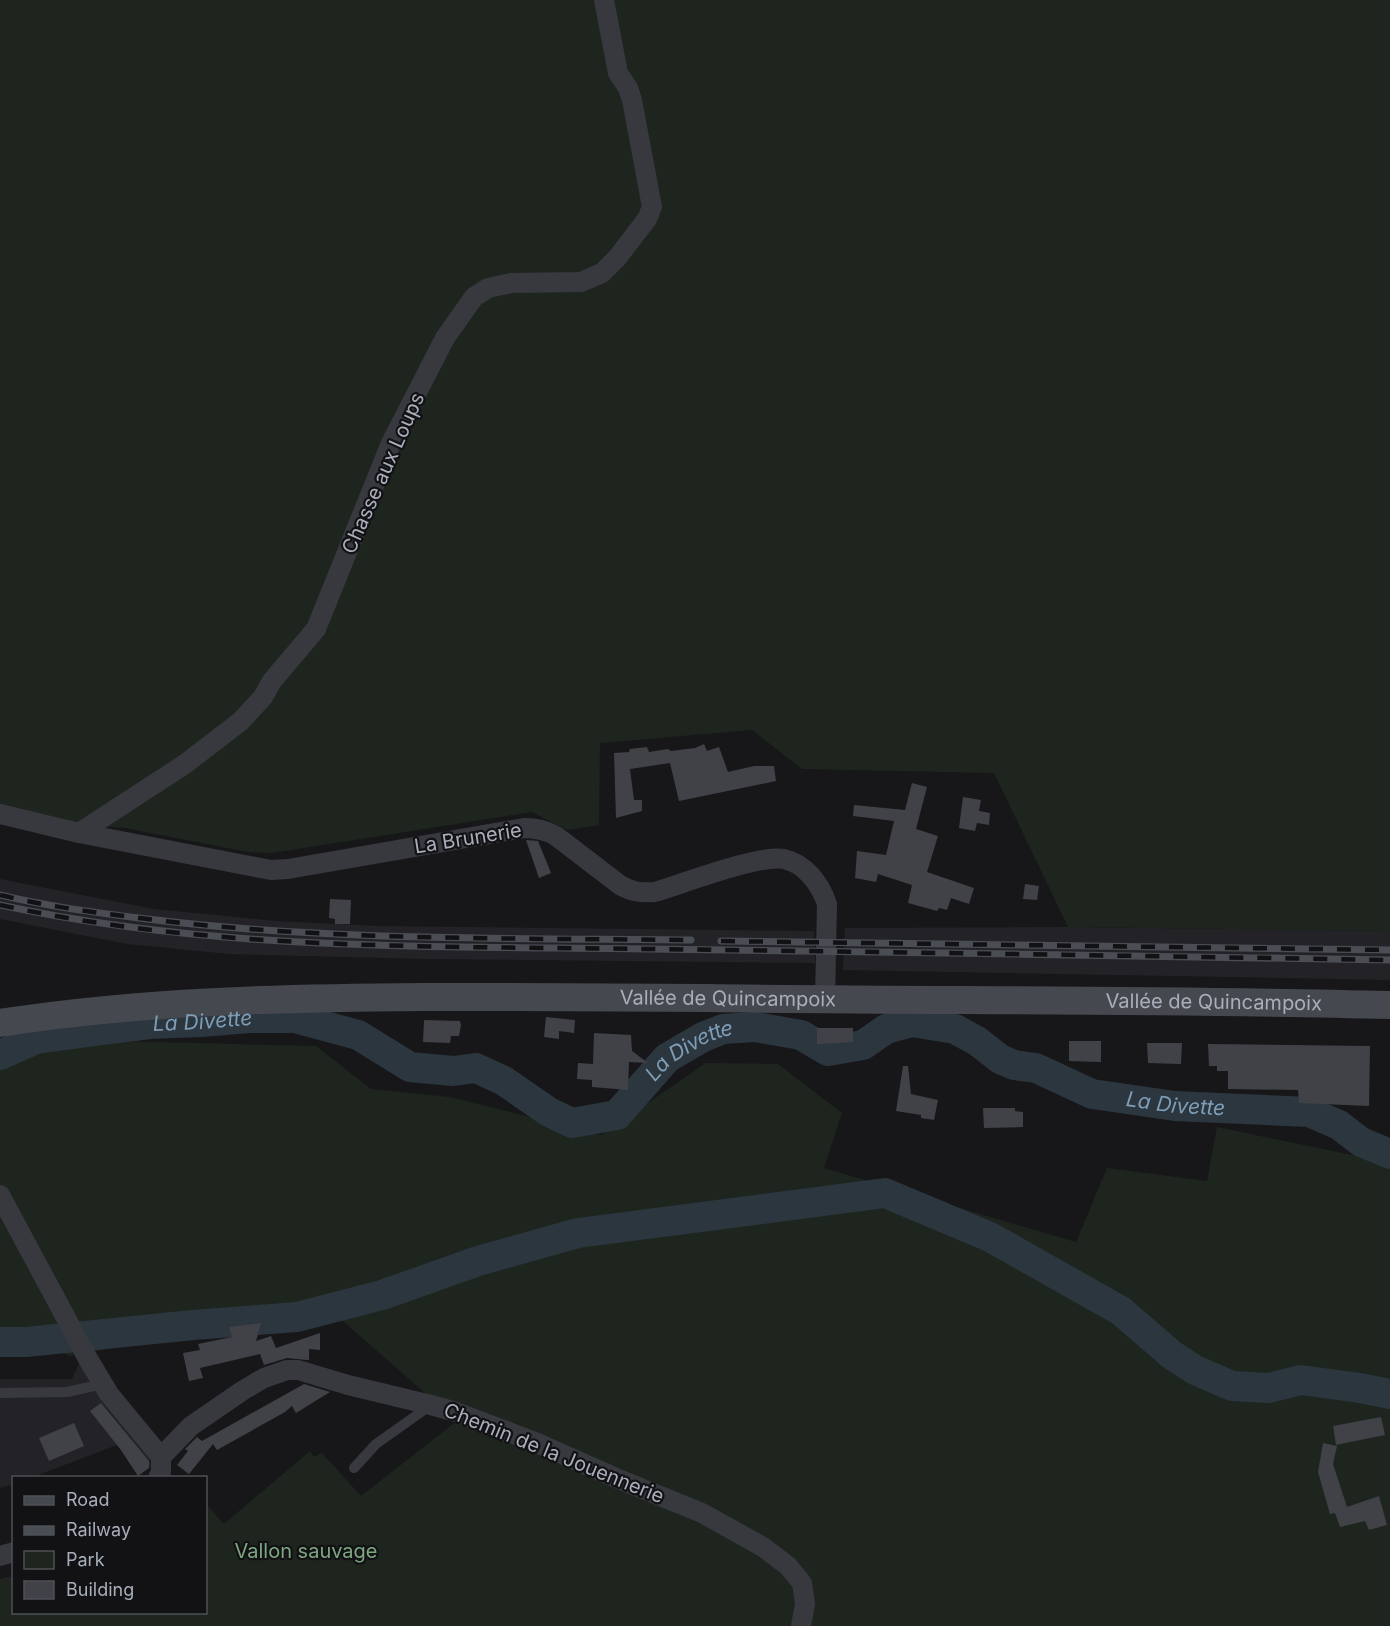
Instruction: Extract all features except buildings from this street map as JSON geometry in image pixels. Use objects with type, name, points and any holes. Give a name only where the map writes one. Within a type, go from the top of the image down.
[{"type":"main road","name":"Vallée de Quincampoix","points":[[0,1023],[65,1013],[186,1003],[306,998],[601,997],[1390,1005]]},
{"type":"street","name":"Chasse aux Loups","points":[[79,833],[185,764],[241,721],[263,697],[272,681],[316,629],[391,442],[445,338],[474,297],[488,288],[511,283],[581,282],[602,273],[617,258],[647,219],[652,207],[649,186],[632,100],[628,88],[618,73],[604,0]]},
{"type":"street","name":"La Brunerie","points":[[0,814],[79,833],[271,870],[524,828],[536,828],[556,836],[620,885],[631,891],[642,893],[655,892],[750,863],[768,859],[783,859],[804,869],[815,879],[827,904],[825,1000]]},
{"type":"street","points":[[0,1195],[72,1331],[109,1394],[161,1457],[159,1476]]},
{"type":"street","name":"Chemin de la Jouennerie","points":[[161,1457],[191,1426],[234,1396],[264,1378],[287,1370],[298,1370],[431,1405],[535,1442],[616,1478],[702,1512],[763,1547],[788,1566],[802,1583],[805,1604],[801,1626]]},
{"type":"lane","points":[[0,1393],[67,1392],[103,1384]]},
{"type":"lane","points":[[354,1468],[376,1444],[431,1405]]},
{"type":"shaded area","points":[[0,879],[154,909],[276,921],[376,926],[814,931],[815,963],[427,959],[229,954],[127,944],[0,919]]},
{"type":"shaded area","points":[[1068,927],[1390,931],[1390,980],[843,970],[845,928]]},
{"type":"shaded area","points":[[81,1360],[148,1454],[151,1466],[138,1476],[117,1445],[36,1476],[12,1476],[12,1484],[0,1488],[0,1379],[72,1379]]},
{"type":"green space","points":[[0,0],[1390,0],[1390,931],[1068,927],[994,773],[802,769],[752,730],[600,743],[599,825],[567,830],[532,812],[272,853],[248,852],[125,828],[68,823],[0,806]]},
{"type":"green space","name":"Vallon sauvage","points":[[71,1040],[316,1046],[371,1089],[450,1097],[601,1135],[706,1063],[778,1064],[842,1113],[824,1168],[1076,1242],[1107,1168],[1207,1181],[1217,1127],[1390,1161],[1390,1626],[0,1626],[0,1579],[12,1576],[12,1614],[207,1614],[207,1505],[224,1524],[310,1451],[314,1457],[322,1453],[361,1496],[457,1421],[329,1309],[69,1356],[38,1339],[0,1346],[0,1061]]},
{"type":"waterway","name":"La Divette","points":[[0,1055],[36,1039],[150,1024],[249,1018],[295,1018],[358,1035],[410,1067],[453,1071],[476,1068],[504,1081],[549,1112],[572,1123],[617,1115],[667,1058],[703,1037],[723,1029],[755,1027],[801,1035],[828,1051],[863,1045],[886,1029],[912,1022],[955,1029],[977,1041],[1000,1059],[1014,1065],[1036,1068],[1092,1094],[1175,1106],[1309,1112],[1339,1125],[1361,1142],[1390,1154]]},
{"type":"waterway","name":"La Divette","points":[[0,1342],[26,1342],[297,1317],[382,1295],[478,1261],[578,1233],[885,1193],[990,1237],[1121,1311],[1172,1355],[1195,1370],[1232,1386],[1269,1388],[1301,1380],[1390,1394]]},
{"type":"railway","points":[[0,895],[51,906],[121,916],[277,931],[415,937],[691,940]]},
{"type":"railway","points":[[0,905],[80,920],[160,931],[322,943],[1390,960]]},
{"type":"railway","points":[[721,941],[1390,950]]}]
